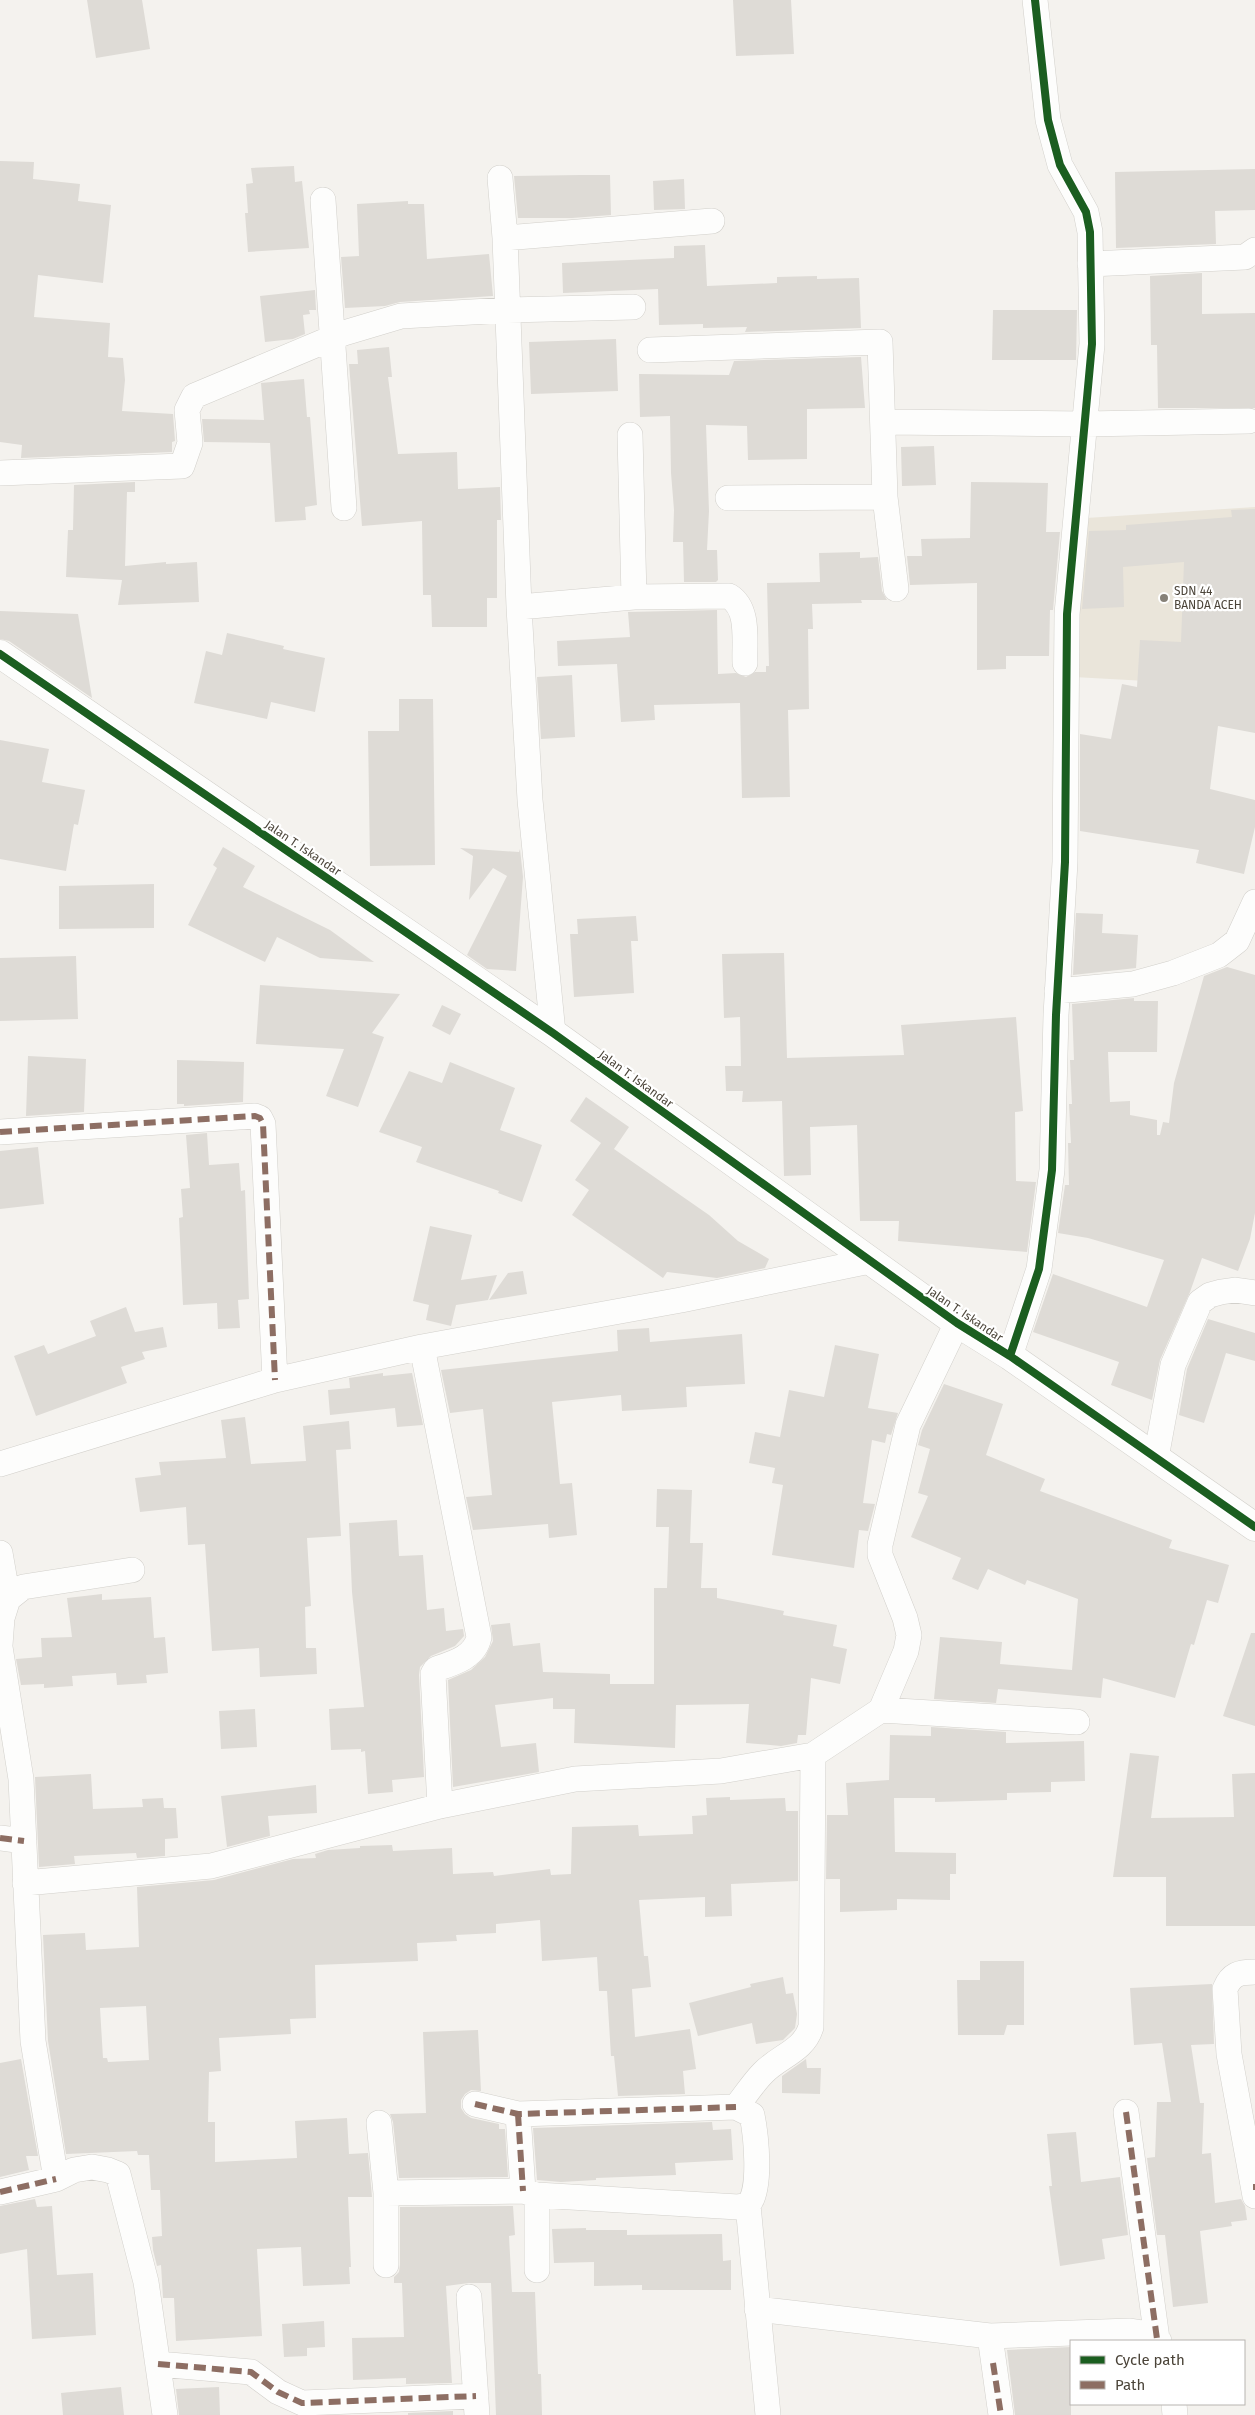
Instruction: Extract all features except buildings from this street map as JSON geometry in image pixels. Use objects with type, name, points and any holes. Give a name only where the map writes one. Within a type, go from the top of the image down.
[{"type":"street","points":[[1010,1356],[1039,1269],[1052,1170],[1057,991],[1065,862],[1067,614],[1092,344],[1090,232],[1086,212],[1060,165],[1048,120],[1035,0]]},
{"type":"street","points":[[500,178],[505,238],[519,607],[530,800],[552,1033]]},
{"type":"street","points":[[323,200],[344,508]]},
{"type":"street","points":[[505,238],[712,221]]},
{"type":"street","points":[[1090,264],[1245,257],[1255,250]]},
{"type":"street","points":[[0,473],[182,466],[190,443],[186,410],[194,396],[332,338],[401,316],[507,310],[633,307]]},
{"type":"street","points":[[650,350],[880,342],[885,497],[896,589]]},
{"type":"street","points":[[883,422],[1085,424],[1249,422]]},
{"type":"street","points":[[630,434],[634,597]]},
{"type":"street","points":[[728,498],[885,497]]},
{"type":"street","points":[[519,607],[634,597],[729,596],[738,601],[743,612],[745,663]]},
{"type":"street","name":"Jalan T. Iskandar","points":[[0,654],[552,1033],[956,1323],[1010,1356],[1255,1527]]},
{"type":"street","points":[[1057,991],[1133,984],[1173,973],[1220,955],[1237,941],[1255,902]]},
{"type":"street","points":[[0,1132],[255,1116],[260,1118],[263,1124],[275,1380]]},
{"type":"street","points":[[0,1464],[275,1380],[422,1347],[681,1300],[870,1261]]},
{"type":"street","points":[[1156,1458],[1173,1365],[1200,1302],[1210,1295],[1221,1292],[1235,1290],[1255,1293]]},
{"type":"street","points":[[26,1883],[211,1866],[440,1806],[575,1779],[721,1771],[813,1755],[881,1710],[906,1651],[909,1635],[905,1618],[880,1555],[880,1545],[908,1425],[956,1323]]},
{"type":"street","points":[[422,1347],[479,1636],[474,1650],[457,1662],[436,1669],[433,1674],[440,1806]]},
{"type":"street","points":[[0,1553],[8,1599],[2,1618],[0,1646],[21,1779],[12,1840],[26,1883],[33,2041],[56,2179]]},
{"type":"street","points":[[8,1599],[23,1588],[132,1570]]},
{"type":"street","points":[[881,1710],[1077,1722]]},
{"type":"street","points":[[736,2107],[764,2072],[802,2045],[808,2038],[811,2027],[813,1755]]},
{"type":"street","points":[[1254,2190],[1229,2054],[1225,1989],[1233,1975],[1241,1972],[1255,1972]]},
{"type":"street","points":[[475,2104],[518,2114],[736,2107],[752,2115],[756,2134],[755,2194],[748,2205],[768,2415]]},
{"type":"street","points":[[1126,2112],[1158,2340]]},
{"type":"street","points":[[518,2114],[530,2193],[537,2270]]},
{"type":"street","points":[[379,2122],[386,2192],[386,2265]]},
{"type":"street","points":[[0,2192],[56,2179],[74,2170],[92,2168],[108,2170],[118,2174],[146,2282],[165,2415]]},
{"type":"street","points":[[386,2192],[530,2193],[738,2207],[748,2205]]},
{"type":"street","points":[[158,2364],[251,2372],[278,2392],[302,2404],[476,2406],[469,2297]]},
{"type":"street","points":[[757,2309],[990,2336],[1130,2331],[1149,2334],[1158,2340]]},
{"type":"street","points":[[990,2336],[1001,2415]]},
{"type":"shaded area","name":"SDN 44 BANDA ACEH","points":[[1255,507],[1255,687],[1074,677],[1071,519]]},
{"type":"marked path","points":[[0,1132],[255,1116],[260,1118],[263,1124],[275,1380]]},
{"type":"marked path","points":[[0,1838],[24,1841]]},
{"type":"marked path","points":[[475,2104],[518,2114],[736,2107]]},
{"type":"marked path","points":[[1126,2112],[1157,2339]]},
{"type":"marked path","points":[[518,2114],[523,2191]]},
{"type":"marked path","points":[[0,2192],[56,2179]]},
{"type":"marked path","points":[[993,2363],[1001,2415]]},
{"type":"marked path","points":[[158,2364],[251,2372],[278,2392],[302,2403],[476,2396]]},
{"type":"cycle path","points":[[1010,1356],[1039,1269],[1052,1170],[1056,1015],[1065,862],[1067,614],[1092,344],[1090,232],[1086,212],[1060,165],[1048,120],[1035,0]]},
{"type":"cycle path","points":[[0,654],[553,1033],[957,1323],[1010,1356],[1255,1527]]},
{"type":"place","name":"SDN 44 BANDA ACEH","points":[[1164,598]]}]
